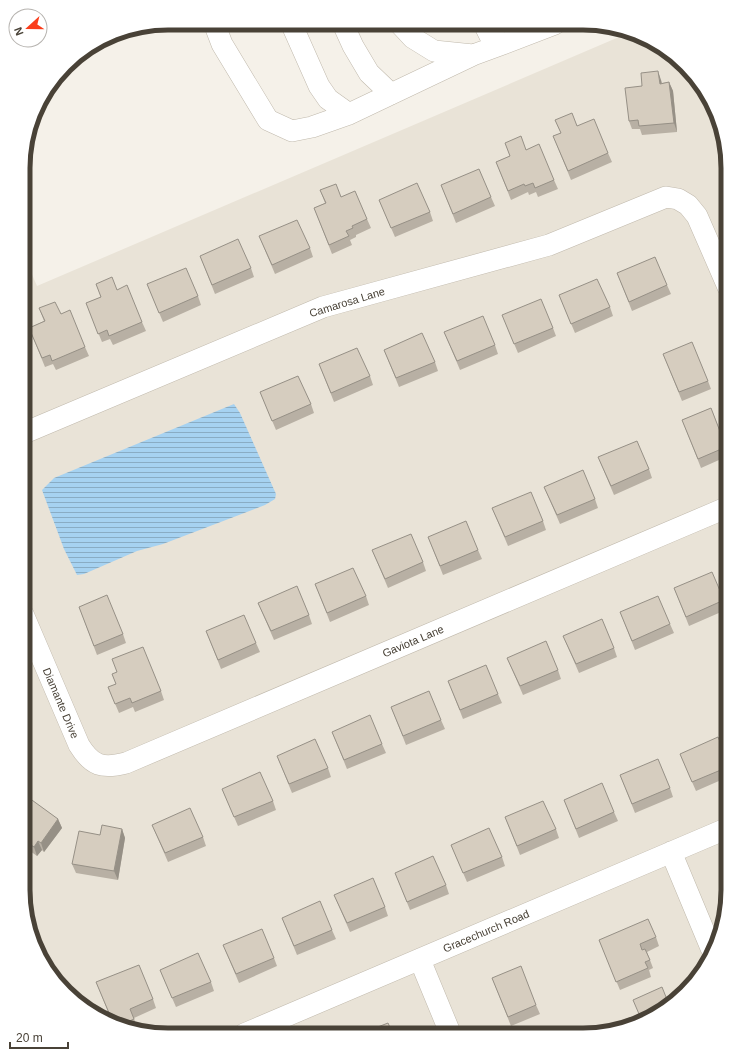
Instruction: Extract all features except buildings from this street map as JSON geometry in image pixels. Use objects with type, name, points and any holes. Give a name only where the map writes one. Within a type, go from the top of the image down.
[{"type":"street","points":[[217,30],[222,44],[268,120],[292,131],[312,128],[349,114],[473,56],[539,30]]},
{"type":"street","points":[[294,30],[319,86],[328,99],[349,114]]},
{"type":"street","points":[[346,30],[368,73],[391,94]]},
{"type":"street","points":[[406,30],[413,38],[434,51],[473,56]]},
{"type":"street","points":[[487,30],[490,36],[503,44]]},
{"type":"street","name":"Camarosa Lane","points":[[30,430],[323,307],[549,245],[666,198],[678,199],[688,205],[697,216],[721,271]]},
{"type":"street","name":"Gaviota Lane","points":[[97,764],[111,767],[126,763],[721,510]]},
{"type":"street","name":"Diamante Drive","points":[[30,628],[79,745],[86,756],[97,764]]},
{"type":"street","name":"Gracechurch Road","points":[[258,1028],[721,831]]},
{"type":"street","points":[[671,852],[710,945]]},
{"type":"street","points":[[420,960],[448,1028]]},
{"type":"shaded area","points":[[622,36],[652,49],[681,70],[707,107],[714,124],[720,150],[721,168],[721,899],[714,934],[707,951],[698,967],[674,994],[660,1005],[644,1014],[627,1021],[592,1028],[168,1028],[150,1027],[115,1017],[99,1009],[70,988],[44,951],[37,934],[30,899],[30,270],[37,286]]},
{"type":"water","points":[[234,404],[240,413],[276,494],[275,499],[265,505],[163,544],[137,551],[84,574],[77,575],[64,549],[42,490],[54,478]]}]
